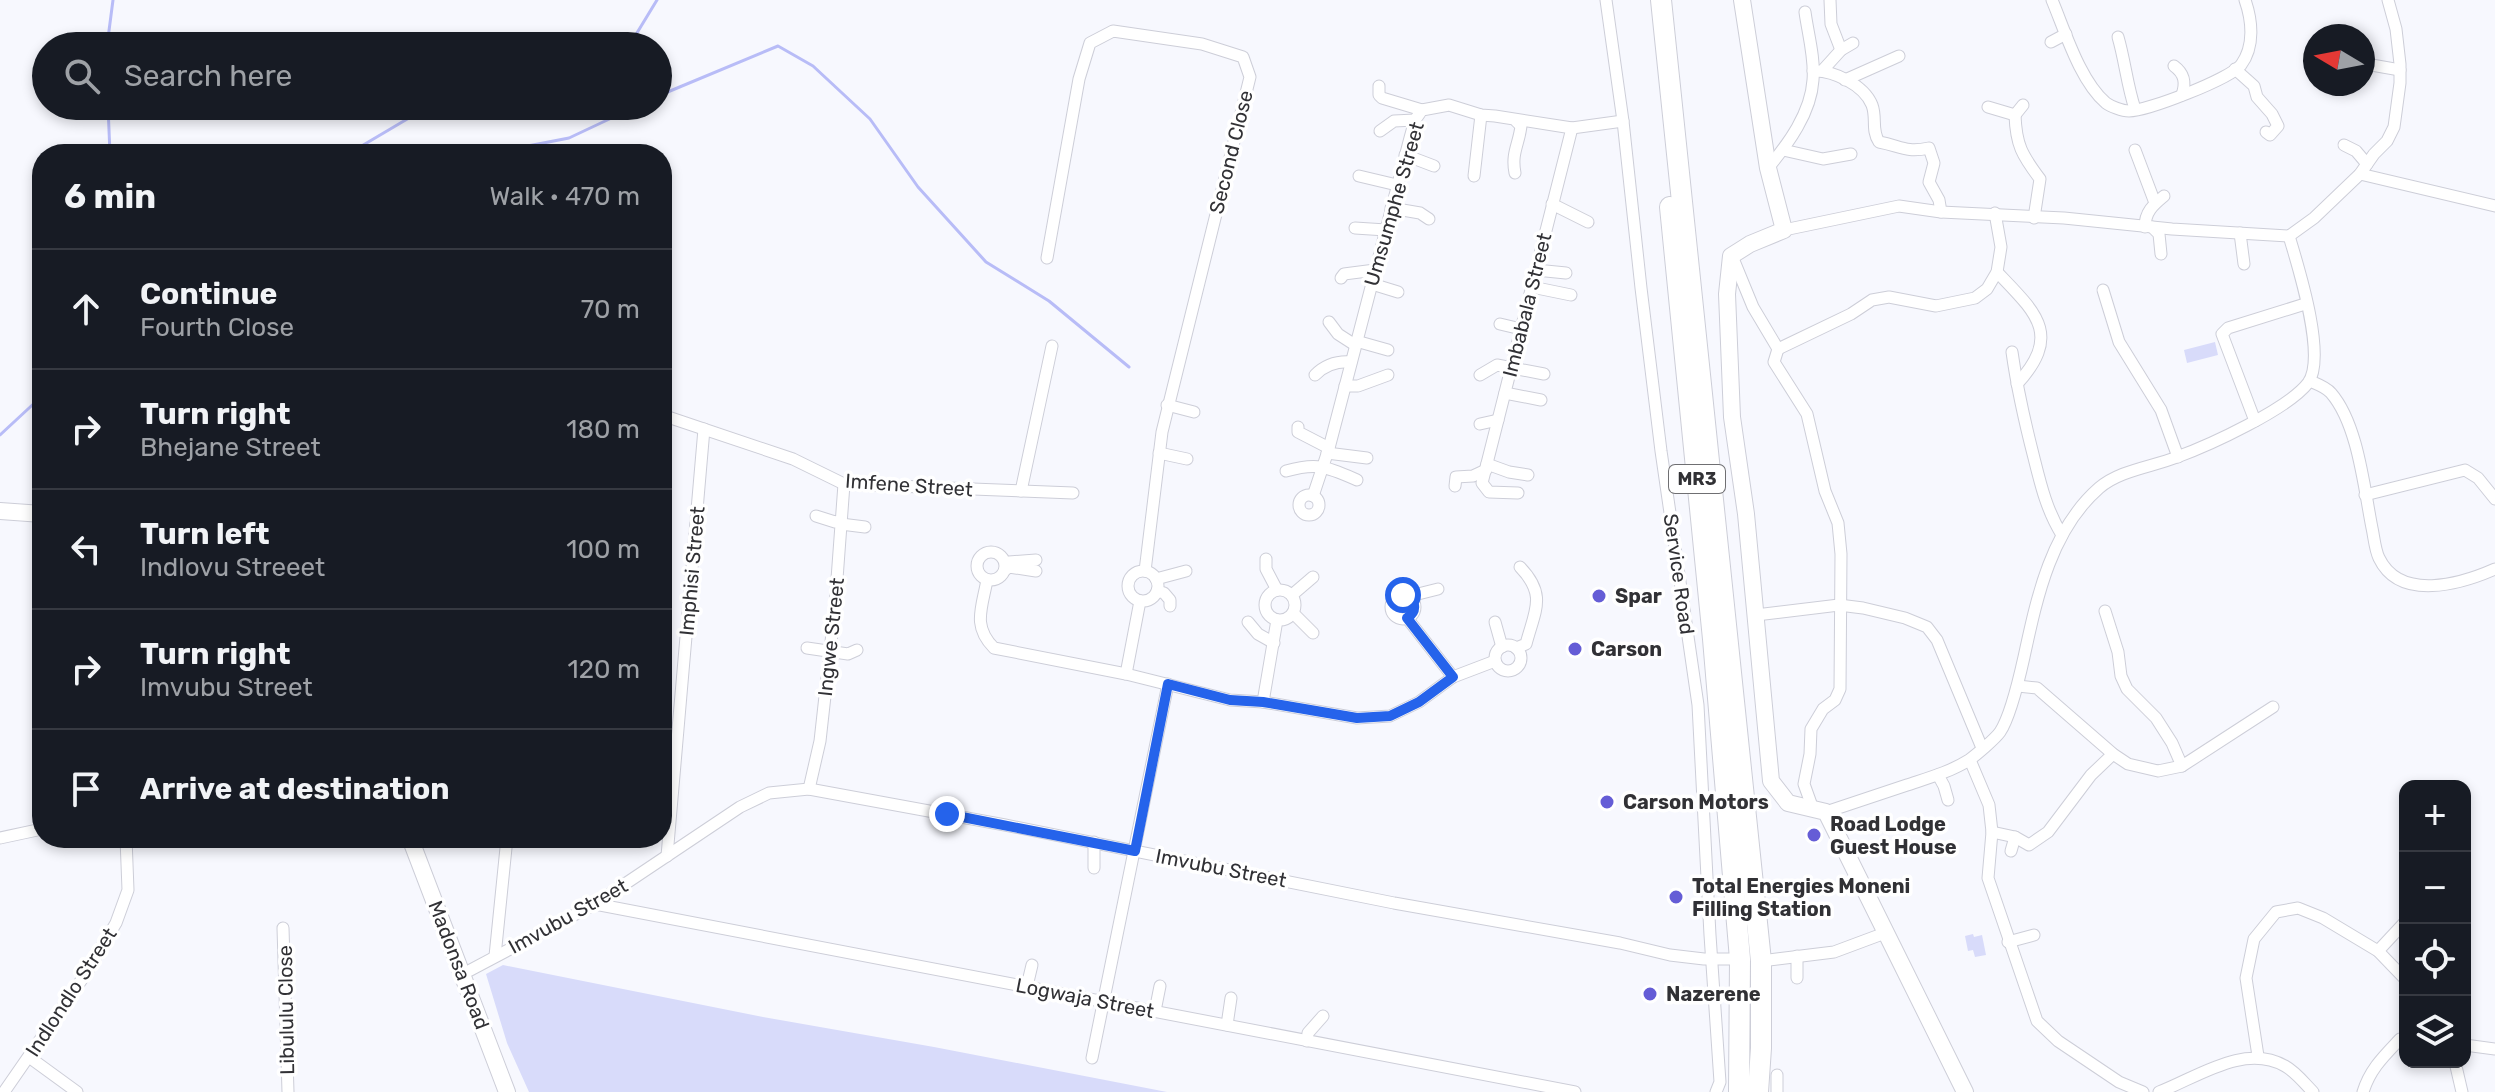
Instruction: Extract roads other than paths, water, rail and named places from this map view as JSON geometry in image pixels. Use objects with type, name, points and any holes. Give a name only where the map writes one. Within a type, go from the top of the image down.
[{"type":"highway","name":"MR3","points":[[1648,0],[1713,639],[1761,1048],[1758,1092]]},
{"type":"highway","name":"MR3","points":[[1661,0],[1751,960],[1739,1092]]},
{"type":"street","name":"Service Road","points":[[1606,0],[1658,426],[1698,705],[1712,958]]},
{"type":"street","points":[[1742,0],[1768,168],[1784,230]]},
{"type":"street","points":[[1830,0],[1831,24],[1841,50]]},
{"type":"street","points":[[2052,0],[2084,75],[2107,105],[2128,111],[2201,88],[2240,66],[2249,48],[2252,19],[2245,0]]},
{"type":"street","points":[[1731,256],[1750,244],[1784,230],[1899,206],[1941,212],[1995,213],[2289,236],[2314,218],[2360,174],[2387,141],[2394,127],[2400,70],[2396,29],[2388,0]]},
{"type":"street","points":[[1805,12],[1817,71]]},
{"type":"street","name":"Second Close","points":[[1047,258],[1079,79],[1090,43],[1113,31],[1202,44],[1243,57],[1250,77],[1167,405],[1145,571]]},
{"type":"street","points":[[2051,42],[2066,34]]},
{"type":"street","points":[[2118,37],[2126,84],[2141,105]]},
{"type":"street","points":[[1768,168],[1783,150],[1808,106],[1817,71],[1853,43]]},
{"type":"street","points":[[1845,80],[1899,56]]},
{"type":"street","points":[[2174,66],[2181,71],[2185,85],[2182,95]]},
{"type":"street","points":[[2375,66],[2400,70]]},
{"type":"street","points":[[2235,69],[2254,86],[2257,97],[2278,126],[2270,135],[2266,132]]},
{"type":"street","points":[[1817,71],[1845,80],[1864,93],[1872,104],[1874,134],[1879,142],[1905,151],[1929,148],[1934,163],[1929,182],[1939,200],[1941,212]]},
{"type":"street","points":[[1379,86],[1382,98],[1418,115]]},
{"type":"street","name":"Umsumphe Street","points":[[1313,496],[1418,115],[1449,105],[1481,115],[1572,128],[1623,121]]},
{"type":"street","points":[[1988,107],[2019,110],[2016,139],[2024,157],[2040,179],[2034,218]]},
{"type":"street","points":[[1380,131],[1394,121],[1418,115]]},
{"type":"street","points":[[1474,176],[1481,115]]},
{"type":"street","points":[[1515,173],[1514,147],[1521,126],[1516,121]]},
{"type":"street","name":"Imbabala Street","points":[[1518,493],[1489,492],[1482,483],[1572,128]]},
{"type":"street","points":[[2344,145],[2356,151],[2367,164]]},
{"type":"street","points":[[1783,150],[1823,159],[1851,154]]},
{"type":"street","points":[[2135,150],[2146,190],[2159,199],[2145,216],[2148,227],[2159,234],[2161,254]]},
{"type":"street","points":[[1405,155],[1434,166]]},
{"type":"street","points":[[2360,174],[2495,206]]},
{"type":"street","points":[[1359,176],[1397,185]]},
{"type":"street","points":[[1552,204],[1588,222]]},
{"type":"street","points":[[1391,208],[1420,213],[1429,219]]},
{"type":"street","points":[[1965,1092],[1885,933],[1804,784],[1811,729],[1823,709],[1835,700],[1840,689],[1841,554],[1838,523],[1825,491],[1807,414],[1774,362],[1778,349],[1851,314],[1872,300],[1889,297],[1936,306],[1975,298],[1987,289],[1997,272],[2001,247],[1995,213]]},
{"type":"street","points":[[1355,228],[1386,230]]},
{"type":"street","points":[[2240,233],[2244,264]]},
{"type":"street","points":[[1731,256],[1727,294],[1732,417],[1746,514],[1771,781],[1788,803],[1820,810],[1938,775],[1970,760],[2000,731],[2018,686],[2044,576],[2076,511],[2101,486],[2120,475],[2178,457],[2255,421],[2290,400],[2310,381],[2315,361],[2313,324],[2305,304],[2302,280],[2289,236]]},
{"type":"street","points":[[1731,256],[1753,307],[1778,349]]},
{"type":"street","points":[[1341,278],[1344,274],[1375,270]]},
{"type":"street","points":[[1536,270],[1566,273]]},
{"type":"street","points":[[1997,272],[2041,325],[2041,343],[2036,359],[2017,384]]},
{"type":"street","points":[[1372,284],[1398,292]]},
{"type":"street","points":[[1532,287],[1571,295]]},
{"type":"street","points":[[2103,290],[2119,342],[2161,410],[2178,457]]},
{"type":"street","points":[[2255,421],[2222,334],[2228,328],[2305,304]]},
{"type":"street","points":[[1329,322],[1338,334],[1356,343],[1388,350]]},
{"type":"street","points":[[1500,324],[1521,329]]},
{"type":"street","points":[[1021,491],[1052,346]]},
{"type":"street","points":[[2012,352],[2040,484],[2050,517],[2062,535]]},
{"type":"street","points":[[1315,375],[1339,362],[1351,362]]},
{"type":"street","points":[[1480,375],[1497,365],[1544,374]]},
{"type":"street","points":[[1345,386],[1358,386],[1388,375]]},
{"type":"street","points":[[2310,381],[2330,391],[2346,416],[2379,558],[2394,578],[2415,585],[2439,586],[2473,579],[2495,569]]},
{"type":"street","points":[[1505,393],[1541,400]]},
{"type":"street","points":[[1167,405],[1194,412]]},
{"type":"street","name":"Imfene Street","points":[[672,418],[793,459],[844,484],[1073,493]]},
{"type":"street","points":[[1480,424],[1498,420]]},
{"type":"street","points":[[1298,427],[1298,432],[1328,450],[1367,458]]},
{"type":"street","name":"Imphisi Street","points":[[672,798],[704,429]]},
{"type":"street","points":[[1159,453],[1187,459]]},
{"type":"street","points":[[1286,471],[1323,465],[1357,480]]},
{"type":"street","points":[[1455,486],[1456,477],[1473,476],[1486,467],[1528,475]]},
{"type":"street","points":[[2365,495],[2465,470],[2478,478],[2495,499]]},
{"type":"street","name":"Ingwe Street","points":[[809,789],[820,741],[844,484]]},
{"type":"street","points":[[0,511],[32,513]]},
{"type":"street","points":[[816,516],[865,527]]},
{"type":"street","points":[[987,580],[978,570],[980,557],[992,552],[1001,556],[1005,566]]},
{"type":"street","points":[[1266,559],[1266,569],[1277,590]]},
{"type":"street","points":[[1005,566],[1036,566]]},
{"type":"street","points":[[987,580],[996,579],[1005,566]]},
{"type":"street","points":[[1516,648],[1526,644],[1538,600],[1532,580],[1520,567]]},
{"type":"street","points":[[1170,606],[1170,600],[1157,585],[1145,571],[1136,573],[1128,584],[1130,593],[1140,601],[1150,600],[1157,585],[1186,571]]},
{"type":"street","points":[[1292,595],[1313,577]]},
{"type":"street","points":[[987,580],[980,622],[982,636],[994,648],[1126,674],[1230,700],[1263,702],[1357,718],[1390,716],[1419,702],[1453,677],[1495,661]]},
{"type":"street","points":[[1412,599],[1418,594],[1438,589]]},
{"type":"street","points":[[1277,590],[1287,591],[1295,602],[1293,613],[1287,619],[1277,620],[1268,615],[1265,605],[1268,595],[1277,590]]},
{"type":"street","points":[[1399,596],[1412,599],[1414,609],[1407,618],[1399,619],[1393,614],[1391,604],[1399,596]]},
{"type":"street","points":[[1126,674],[1140,601]]},
{"type":"street","points":[[1756,615],[1839,605],[1905,618],[1927,627],[1937,640],[1982,748]]},
{"type":"street","points":[[2105,611],[2127,689],[2156,718],[2182,766]]},
{"type":"street","points":[[1293,613],[1313,633]]},
{"type":"street","points":[[1407,618],[1453,677]]},
{"type":"street","points":[[1263,702],[1277,620]]},
{"type":"street","points":[[1248,622],[1258,634],[1274,643]]},
{"type":"street","points":[[1495,622],[1502,647]]},
{"type":"street","points":[[1510,645],[1516,648],[1522,657],[1517,669],[1504,671],[1495,661],[1496,653],[1502,647],[1510,645]]},
{"type":"street","points":[[807,648],[848,654],[857,650]]},
{"type":"street","points":[[1092,1058],[1168,684]]},
{"type":"street","points":[[2018,686],[2037,688],[2128,764],[2158,771],[2182,766],[2273,707]]},
{"type":"street","points":[[1992,832],[2015,837],[2029,845],[2048,832],[2091,775],[2113,754]]},
{"type":"street","points":[[1970,760],[1989,805],[1992,832],[1988,878],[2037,1021],[2058,1041],[2119,1082],[2143,1092]]},
{"type":"street","points":[[1938,775],[1948,800]]},
{"type":"street","name":"Imvubu Street","points":[[463,974],[595,904],[740,807],[769,793],[809,789],[1670,955],[1751,960],[1797,956],[1834,952],[1885,933]]},
{"type":"street","points":[[0,838],[32,831]]},
{"type":"street","points":[[2011,851],[2015,837]]},
{"type":"street","points":[[1094,842],[1094,868]]},
{"type":"street","name":"Indlondlo Street","points":[[4,1092],[87,972],[116,923],[128,890],[126,848]]},
{"type":"street","name":"Madonsa Road","points":[[414,848],[507,1092]]},
{"type":"street","points":[[495,956],[506,848]]},
{"type":"street","name":"Imphisi Street","points":[[667,856],[668,848]]},
{"type":"street","name":"Logwaja Street","points":[[595,904],[1575,1092]]},
{"type":"street","points":[[2258,1056],[2246,978],[2254,939],[2276,912],[2298,908],[2323,918],[2378,951],[2399,973]]},
{"type":"street","points":[[2378,951],[2403,924]]},
{"type":"street","name":"Libululu Close","points":[[283,928],[288,1092]]},
{"type":"street","points":[[2008,942],[2034,935]]},
{"type":"street","points":[[1797,956],[1797,978]]},
{"type":"street","points":[[1712,958],[1720,1082],[1716,1092]]},
{"type":"street","points":[[1027,986],[1032,965]]},
{"type":"street","points":[[1155,1011],[1160,986]]},
{"type":"street","points":[[1227,1025],[1231,998]]},
{"type":"street","points":[[1307,1041],[1308,1033],[1323,1016]]},
{"type":"street","points":[[2363,1092],[2377,1063],[2399,1040]]},
{"type":"street","points":[[2471,1046],[2495,1049]]},
{"type":"street","points":[[2159,1092],[2174,1090],[2228,1063],[2258,1056],[2287,1067],[2313,1092]]},
{"type":"street","points":[[29,1057],[77,1092]]},
{"type":"street","points":[[2456,1068],[2462,1092]]},
{"type":"street","points":[[1777,1075],[1777,1092]]},
{"type":"waterway","points":[[109,32],[113,0]]},
{"type":"waterway","points":[[638,32],[657,0]]},
{"type":"waterway","points":[[672,90],[778,46],[813,66],[870,119],[918,187],[986,262],[1049,301],[1129,367]]},
{"type":"waterway","points":[[109,120],[110,144]]},
{"type":"waterway","points":[[365,144],[406,120]]},
{"type":"waterway","points":[[538,144],[569,138],[607,120]]},
{"type":"waterway","points":[[0,435],[32,405]]},
{"type":"place","name":"Spar","points":[[1599,596]]},
{"type":"place","name":"Carson","points":[[1575,649]]},
{"type":"place","name":"Carson Motors","points":[[1607,802]]},
{"type":"place","name":"Road Lodge Guest House","points":[[1814,835]]},
{"type":"place","name":"Total Energies Moneni Filling Station","points":[[1676,897]]},
{"type":"place","name":"Nazerene","points":[[1650,994]]}]
